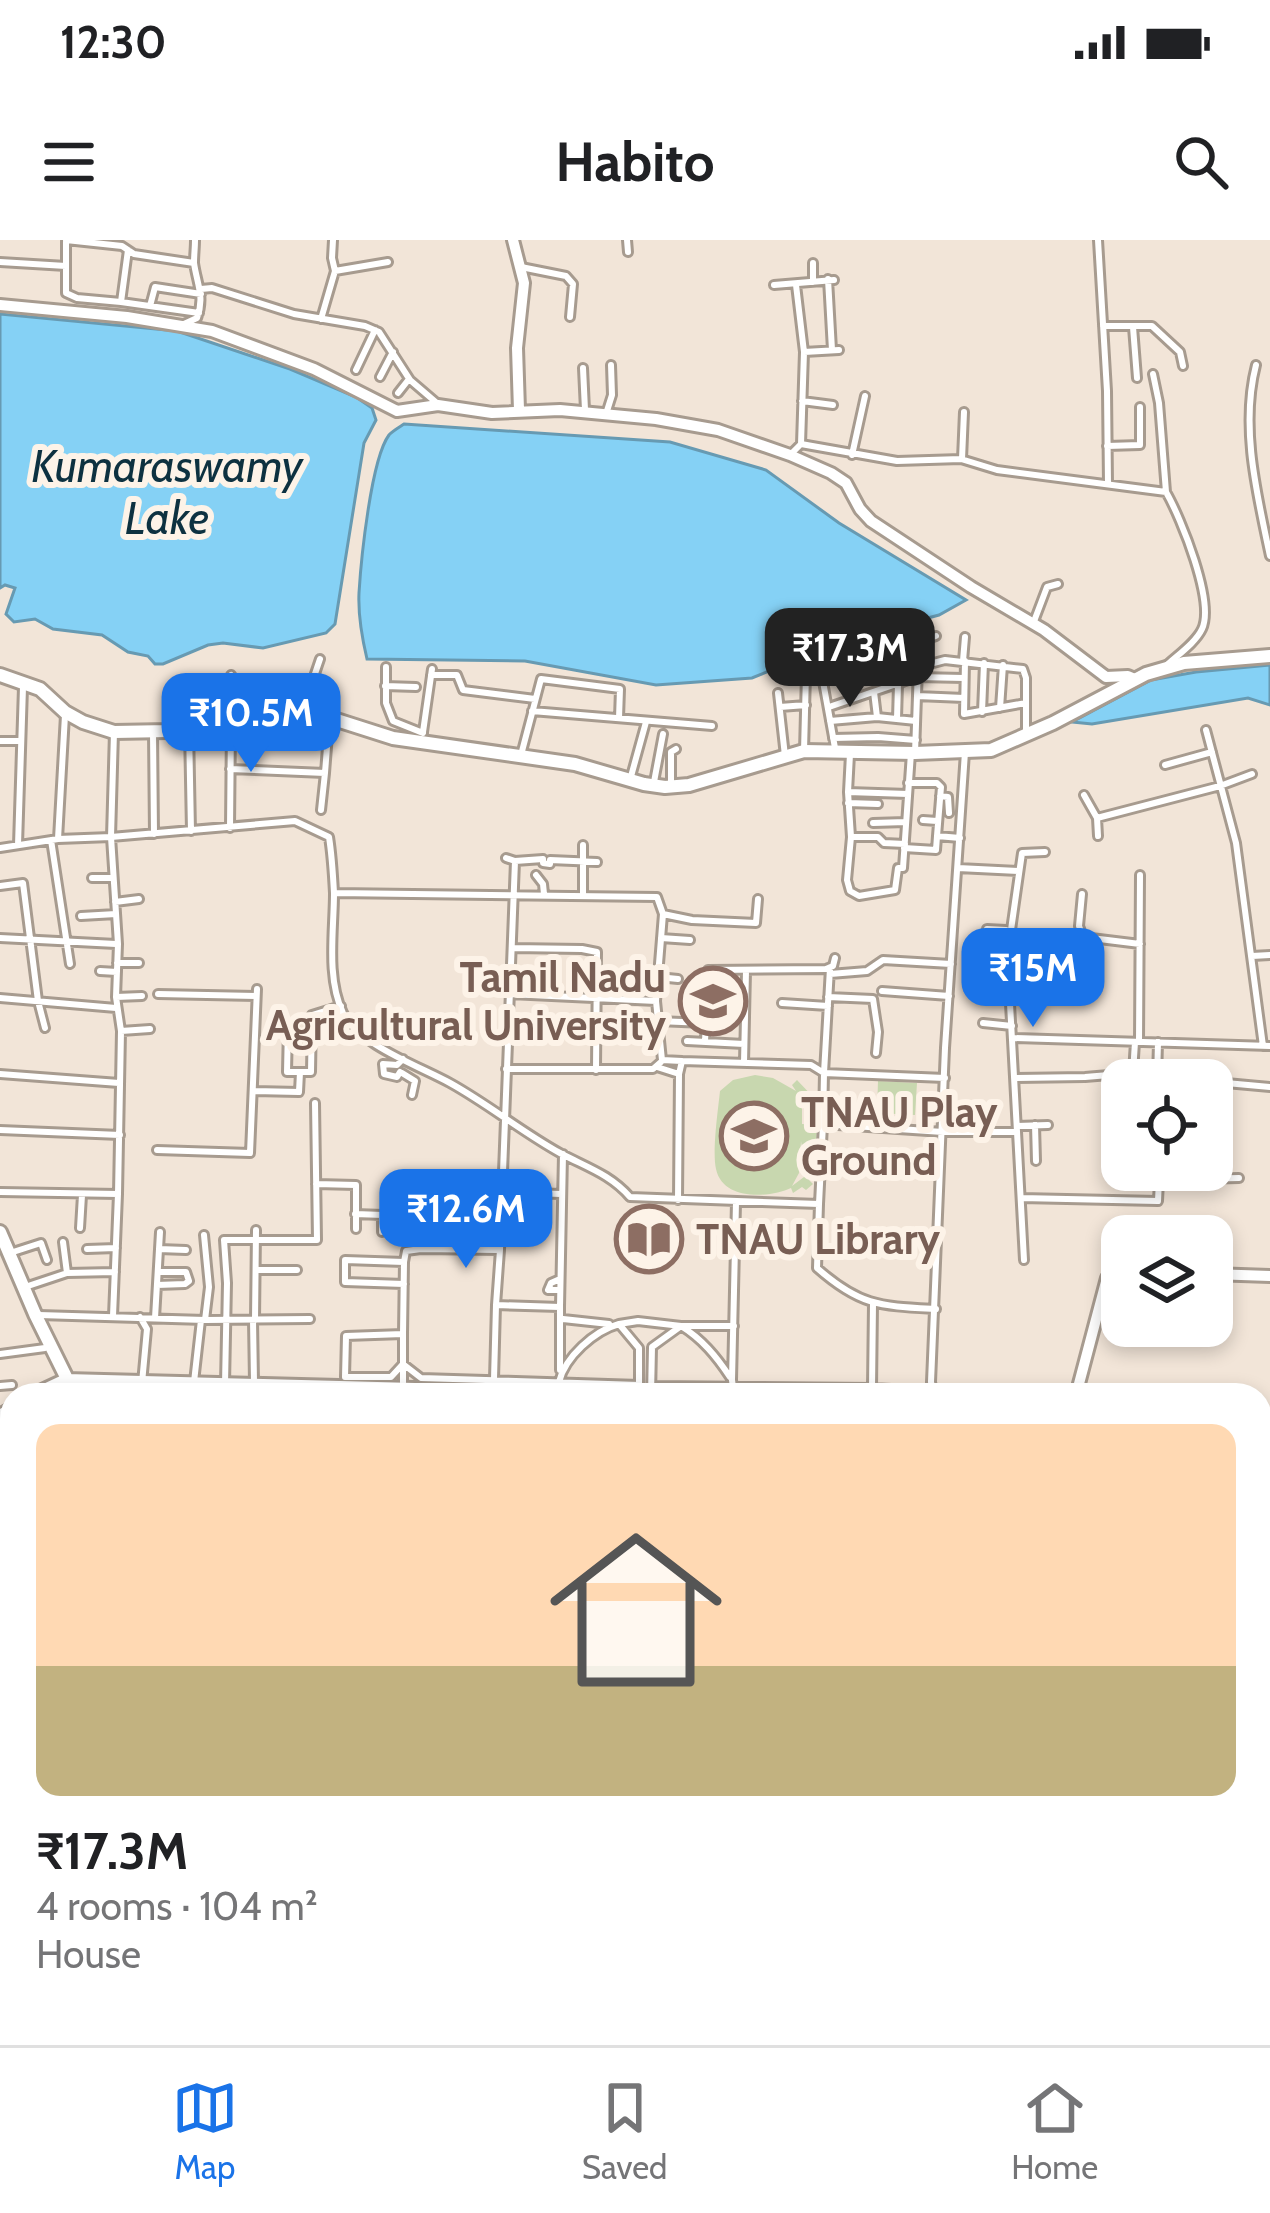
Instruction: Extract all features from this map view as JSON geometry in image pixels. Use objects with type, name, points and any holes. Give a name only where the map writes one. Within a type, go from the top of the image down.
[{"type":"main road","points":[[0,675],[40,689],[65,712],[114,732],[301,715],[330,717],[393,738],[422,737],[575,764],[671,787],[804,751],[840,747],[991,750],[1163,668],[1270,655]]},
{"type":"main road","points":[[3,1246],[69,1383]]},
{"type":"main road","points":[[3,1246],[44,1348],[68,1383]]},
{"type":"street","points":[[181,326],[199,313],[195,240]]},
{"type":"street","points":[[321,319],[335,271],[333,240]]},
{"type":"street","points":[[513,240],[524,283],[519,410]]},
{"type":"street","points":[[627,240],[628,252]]},
{"type":"street","points":[[1098,240],[1108,484]]},
{"type":"street","points":[[194,263],[66,241],[67,295],[199,313]]},
{"type":"street","points":[[120,302],[128,250]]},
{"type":"street","points":[[0,262],[66,266]]},
{"type":"street","points":[[335,271],[388,262]]},
{"type":"street","points":[[812,263],[814,282]]},
{"type":"street","points":[[521,267],[566,276],[573,284],[570,317]]},
{"type":"street","points":[[774,285],[831,280],[836,350],[804,352]]},
{"type":"street","points":[[790,455],[801,444],[804,352],[796,285]]},
{"type":"street","points":[[150,306],[154,287],[212,288],[295,314],[364,326],[379,332],[409,379],[438,405]]},
{"type":"street","points":[[0,305],[212,331],[298,363],[397,412],[438,405],[481,412],[606,414],[718,430],[831,473],[846,484],[871,520],[1106,676],[1135,679]]},
{"type":"street","points":[[1103,326],[1152,326],[1180,352],[1183,365]]},
{"type":"street","points":[[1133,327],[1137,378]]},
{"type":"street","points":[[356,370],[375,330]]},
{"type":"street","points":[[380,376],[393,352]]},
{"type":"street","points":[[606,414],[612,395],[611,364]]},
{"type":"street","points":[[1256,365],[1249,392],[1250,439],[1270,556]]},
{"type":"street","points":[[583,368],[586,413]]},
{"type":"street","points":[[1153,374],[1166,492],[1181,520],[1201,588],[1204,616],[1198,635],[1163,668]]},
{"type":"street","points":[[398,393],[409,379]]},
{"type":"street","points":[[852,455],[865,396]]},
{"type":"street","points":[[802,401],[832,404]]},
{"type":"street","points":[[1107,446],[1140,445],[1140,407]]},
{"type":"street","points":[[962,459],[964,412]]},
{"type":"street","points":[[801,444],[897,461],[962,459],[997,470],[1166,492]]},
{"type":"street","points":[[1033,624],[1047,587],[1058,584]]},
{"type":"street","points":[[904,646],[918,667],[903,868],[898,868],[895,890],[860,896],[850,891],[847,880],[848,792],[822,676],[836,668],[904,646],[936,636]]},
{"type":"street","points":[[965,637],[964,713],[1026,703]]},
{"type":"street","points":[[301,715],[320,659]]},
{"type":"street","points":[[918,667],[945,660],[1023,669],[1026,735]]},
{"type":"street","points":[[982,712],[984,663]]},
{"type":"street","points":[[1000,708],[1003,665]]},
{"type":"street","points":[[386,667],[386,703],[394,721],[422,737],[431,672],[457,675],[463,690],[535,699]]},
{"type":"street","points":[[804,751],[806,674]]},
{"type":"street","points":[[231,675],[249,700]]},
{"type":"street","points":[[828,707],[917,677],[964,678]]},
{"type":"street","points":[[521,755],[541,679],[620,689],[619,718]]},
{"type":"street","points":[[18,845],[22,683]]},
{"type":"street","points":[[897,719],[898,684]]},
{"type":"street","points":[[385,686],[416,687]]},
{"type":"street","points":[[230,828],[225,707],[310,688]]},
{"type":"street","points":[[874,692],[877,717]]},
{"type":"street","points":[[778,693],[785,756]]},
{"type":"street","points":[[917,697],[964,698]]},
{"type":"street","points":[[780,707],[806,705]]},
{"type":"street","points":[[532,711],[712,726]]},
{"type":"street","points":[[65,712],[55,839],[70,964]]},
{"type":"street","points":[[321,810],[330,717]]},
{"type":"street","points":[[830,721],[877,717],[916,721]]},
{"type":"street","points":[[630,780],[646,722]]},
{"type":"street","points":[[189,728],[191,831]]},
{"type":"street","points":[[1012,1039],[1266,1046],[1236,843],[1206,730]]},
{"type":"street","points":[[113,1316],[121,1031],[110,837],[114,732]]},
{"type":"street","points":[[153,732],[154,834]]},
{"type":"street","points":[[653,786],[663,734]]},
{"type":"street","points":[[0,741],[21,741]]},
{"type":"street","points":[[840,747],[914,748]]},
{"type":"street","points":[[671,787],[671,752],[676,749]]},
{"type":"street","points":[[931,1383],[965,752]]},
{"type":"street","points":[[1165,765],[1211,752]]},
{"type":"street","points":[[230,770],[325,773]]},
{"type":"street","points":[[1097,818],[1220,787],[1252,774]]},
{"type":"street","points":[[850,836],[878,836],[884,843],[936,850],[941,787],[937,783],[908,784]]},
{"type":"street","points":[[848,792],[908,794]]},
{"type":"street","points":[[1084,795],[1097,818],[1098,836]]},
{"type":"street","points":[[940,796],[948,797],[949,813]]},
{"type":"street","points":[[848,803],[878,804]]},
{"type":"street","points":[[923,820],[937,821]]},
{"type":"street","points":[[0,848],[55,839],[295,821],[329,837],[333,959],[341,1006],[355,1030],[415,1081],[412,1096]]},
{"type":"street","points":[[873,823],[906,822]]},
{"type":"street","points":[[938,836],[960,838]]},
{"type":"street","points":[[583,896],[584,845]]},
{"type":"street","points":[[1011,930],[1022,853],[1045,852]]},
{"type":"street","points":[[506,858],[550,864],[550,860],[597,862]]},
{"type":"street","points":[[494,1383],[515,861]]},
{"type":"street","points":[[958,868],[1019,871]]},
{"type":"street","points":[[536,875],[544,894]]},
{"type":"street","points":[[1015,1078],[1133,1072],[1140,875]]},
{"type":"street","points":[[92,878],[113,878]]},
{"type":"street","points":[[0,886],[23,883],[44,1028]]},
{"type":"street","points":[[334,890],[336,895],[657,897],[664,914],[656,1000],[660,1064]]},
{"type":"street","points":[[1082,894],[1079,926],[1083,937],[1139,944]]},
{"type":"street","points":[[664,914],[756,923],[758,898]]},
{"type":"street","points":[[115,902],[139,899]]},
{"type":"street","points":[[81,916],[116,914]]},
{"type":"street","points":[[987,929],[1006,930],[1024,1260]]},
{"type":"street","points":[[0,936],[118,944]]},
{"type":"street","points":[[662,938],[690,940]]},
{"type":"street","points":[[512,948],[597,952],[596,1070]]},
{"type":"street","points":[[1252,956],[1270,955]]},
{"type":"street","points":[[835,958],[828,1001],[817,1268],[873,1304],[936,1309]]},
{"type":"street","points":[[705,1042],[708,970],[867,971],[884,960],[951,964]]},
{"type":"street","points":[[100,971],[140,963]]},
{"type":"street","points":[[744,1063],[746,971]]},
{"type":"street","points":[[658,977],[678,979]]},
{"type":"street","points":[[882,991],[949,996]]},
{"type":"street","points":[[157,1150],[250,1153],[256,992],[158,994]]},
{"type":"street","points":[[510,994],[656,1000]]},
{"type":"street","points":[[116,997],[142,996]]},
{"type":"street","points":[[0,998],[118,1008]]},
{"type":"street","points":[[782,1003],[873,999],[876,1053]]},
{"type":"street","points":[[288,1026],[287,1072],[311,1072],[312,1015],[341,1006]]},
{"type":"street","points":[[658,1021],[705,1023]]},
{"type":"street","points":[[983,1023],[1012,1026]]},
{"type":"street","points":[[121,1031],[151,1029]]},
{"type":"street","points":[[687,1041],[744,1044]]},
{"type":"street","points":[[1158,1059],[1159,1041]]},
{"type":"street","points":[[541,1069],[542,1058]]},
{"type":"street","points":[[506,1069],[596,1070],[682,1061],[811,1065],[824,1073],[945,1078]]},
{"type":"street","points":[[678,1200],[682,1061]]},
{"type":"street","points":[[660,1064],[679,1074]]},
{"type":"street","points":[[400,1065],[456,1086],[562,1154],[600,1171],[630,1197],[819,1204]]},
{"type":"street","points":[[254,1091],[298,1092],[300,1072]]},
{"type":"street","points":[[0,1075],[119,1083]]},
{"type":"street","points":[[1233,1084],[1270,1087]]},
{"type":"street","points":[[225,1383],[224,1240],[256,1235],[317,1240],[315,1103]]},
{"type":"street","points":[[823,1124],[943,1132],[1048,1125]]},
{"type":"street","points":[[1035,1125],[1036,1161]]},
{"type":"street","points":[[0,1130],[120,1136]]},
{"type":"street","points":[[560,1378],[562,1154]]},
{"type":"street","points":[[1233,1178],[1239,1178]]},
{"type":"street","points":[[316,1184],[356,1185],[356,1228]]},
{"type":"street","points":[[382,1232],[382,1215],[395,1190],[562,1194]]},
{"type":"street","points":[[1021,1198],[1158,1201],[1158,1191]]},
{"type":"street","points":[[0,1192],[118,1194]]},
{"type":"street","points":[[421,1194],[422,1250]]},
{"type":"street","points":[[80,1228],[82,1195]]},
{"type":"street","points":[[733,1383],[736,1202]]},
{"type":"street","points":[[355,1214],[382,1215]]},
{"type":"street","points":[[155,1318],[160,1232]]},
{"type":"street","points":[[194,1383],[209,1287],[204,1235]]},
{"type":"street","points":[[254,1383],[256,1235]]},
{"type":"street","points":[[63,1242],[67,1273]]},
{"type":"street","points":[[3,1246],[41,1243],[47,1260]]},
{"type":"street","points":[[87,1249],[116,1248]]},
{"type":"street","points":[[159,1249],[186,1250]]},
{"type":"street","points":[[405,1383],[406,1251],[500,1250]]},
{"type":"street","points":[[404,1262],[345,1260],[345,1282],[404,1284]]},
{"type":"street","points":[[256,1270],[297,1270]]},
{"type":"street","points":[[23,1288],[67,1273],[115,1272]]},
{"type":"street","points":[[157,1285],[189,1282],[186,1272],[158,1272]]},
{"type":"street","points":[[1233,1275],[1270,1276]]},
{"type":"street","points":[[560,1279],[548,1289],[560,1299]]},
{"type":"street","points":[[496,1305],[560,1299]]},
{"type":"street","points":[[1079,1383],[1101,1301]]},
{"type":"street","points":[[872,1383],[873,1304]]},
{"type":"street","points":[[35,1314],[310,1319]]},
{"type":"street","points":[[140,1317],[147,1330],[142,1383]]},
{"type":"street","points":[[562,1318],[734,1326]]},
{"type":"street","points":[[560,1378],[588,1340],[616,1324]]},
{"type":"street","points":[[616,1324],[639,1348],[644,1383]]},
{"type":"street","points":[[681,1326],[718,1358],[730,1383]]},
{"type":"street","points":[[646,1383],[652,1347],[681,1326]]},
{"type":"street","points":[[403,1334],[346,1336],[345,1377],[391,1377],[403,1364]]},
{"type":"street","points":[[0,1354],[44,1348]]},
{"type":"street","points":[[403,1364],[422,1378],[467,1383]]},
{"type":"street","points":[[519,1383],[560,1378],[593,1383]]},
{"type":"green space","points":[[755,1075],[773,1078],[796,1091],[792,1085],[797,1080],[816,1100],[811,1104],[798,1093],[802,1124],[817,1125],[816,1149],[802,1148],[801,1141],[799,1173],[792,1186],[816,1171],[806,1190],[748,1194],[720,1179],[715,1152],[720,1091],[733,1080]]},
{"type":"green space","points":[[878,1081],[917,1083],[915,1115],[877,1113]]},
{"type":"water","name":"Kumaraswamy Lake","points":[[0,314],[177,331],[290,369],[372,408],[376,420],[364,443],[335,624],[326,633],[263,648],[208,645],[155,664],[148,656],[128,652],[102,635],[53,629],[35,619],[14,622],[6,614],[15,588],[0,588]]},
{"type":"water","points":[[404,424],[670,442],[766,470],[839,523],[966,600],[939,615],[845,640],[752,678],[656,685],[525,661],[367,659],[359,601],[368,511],[383,447]]},
{"type":"water","points":[[1270,665],[1270,705],[1248,698],[1092,724],[1072,722],[1151,680]]},
{"type":"place","name":"Tamil Nadu Agricultural University","points":[[713,1001]]},
{"type":"place","name":"TNAU Play Ground","points":[[754,1136]]},
{"type":"place","name":"TNAU Library","points":[[649,1239]]}]
